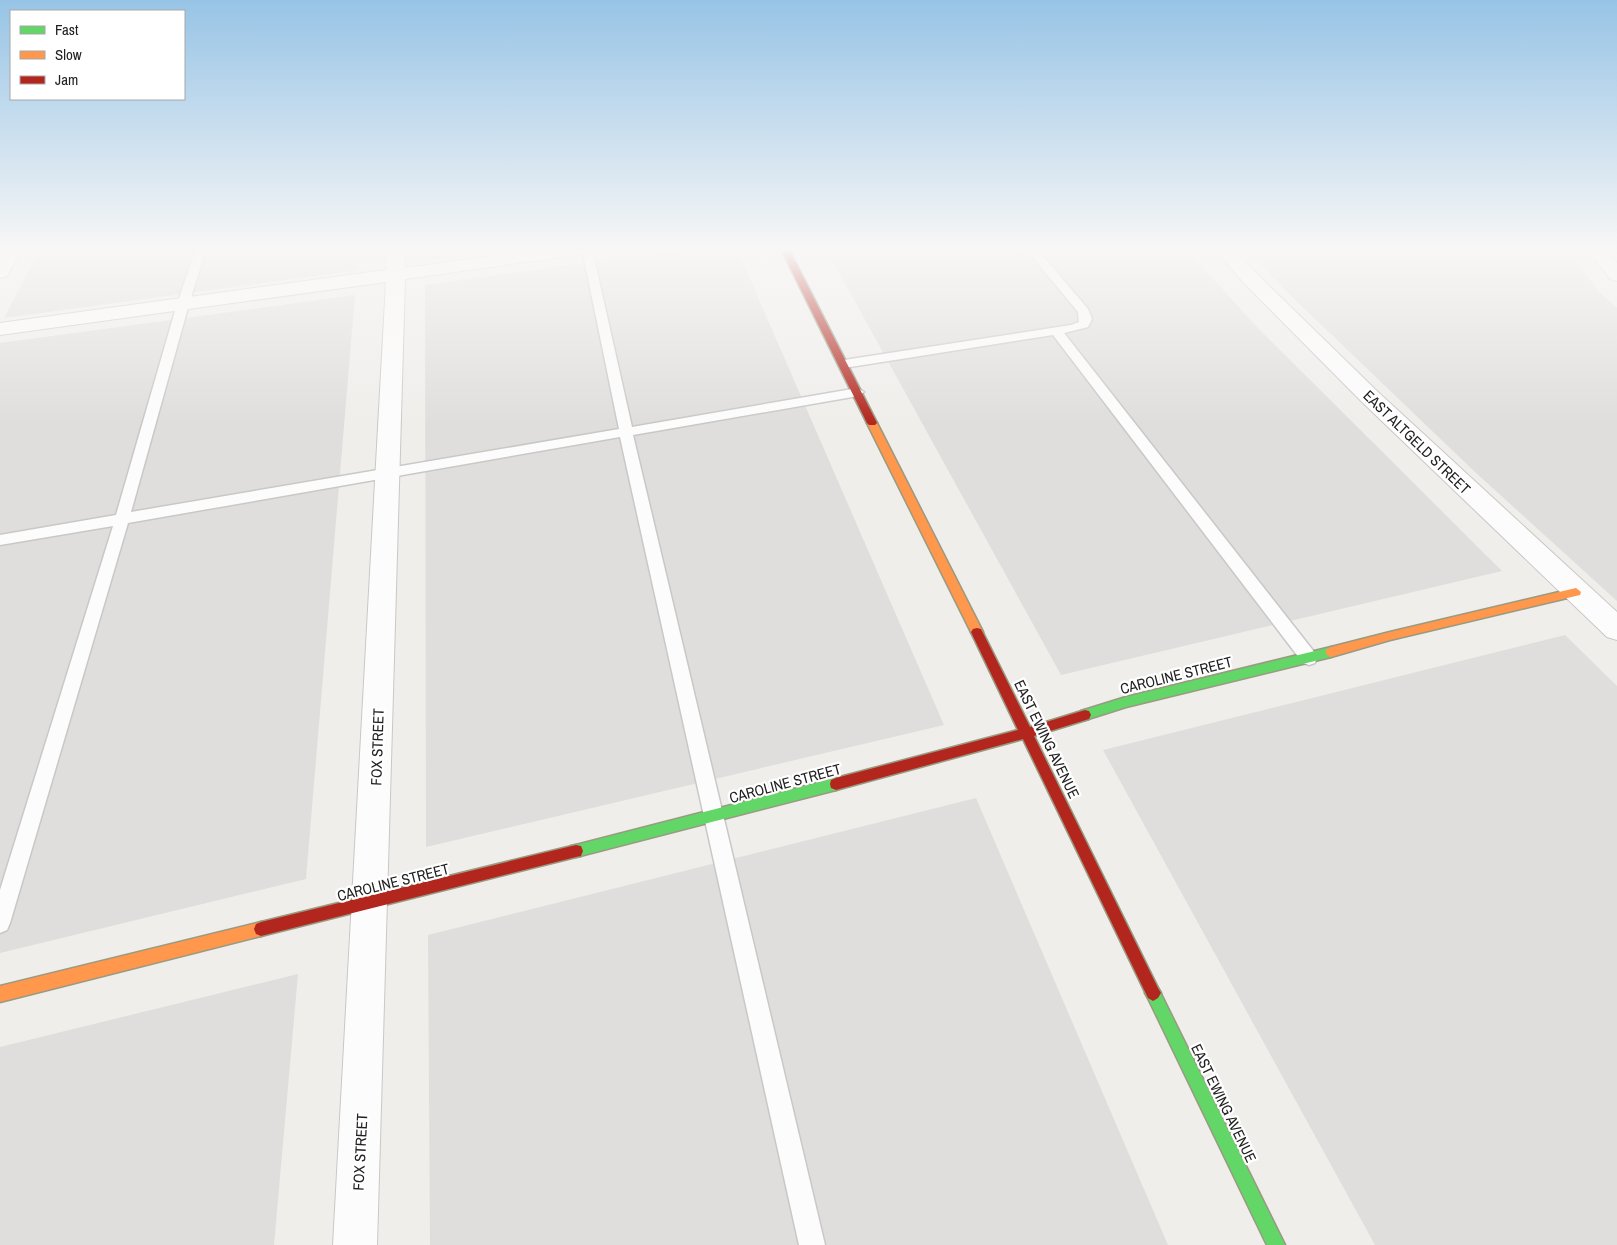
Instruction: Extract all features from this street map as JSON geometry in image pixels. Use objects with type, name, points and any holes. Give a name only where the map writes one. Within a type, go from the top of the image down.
[{"type":"street","points":[[0,329],[160,307]]},
{"type":"street","name":"FOX STREET","points":[[356,1245],[394,307]]},
{"type":"street","name":"EAST EWING AVENUE","points":[[815,307],[1027,733],[1276,1245]]},
{"type":"street","name":"EAST ALTGELD STREET","points":[[1279,307],[1370,397],[1617,629]]},
{"type":"street","name":"CAROLINE STREET","points":[[0,994],[714,818],[1027,733],[1126,702],[1576,592]]},
{"type":"lane","points":[[0,923],[122,519],[182,307]]},
{"type":"lane","points":[[599,307],[626,432],[812,1245]]},
{"type":"lane","points":[[844,364],[1074,328],[1084,324],[1086,319],[1081,307]]},
{"type":"lane","points":[[1056,331],[1309,658]]},
{"type":"lane","points":[[0,540],[858,392]]},
{"type":"shaded area","points":[[10,307],[85,307],[4,318]]},
{"type":"shaded area","points":[[266,307],[354,307],[306,879],[0,953],[0,343]]},
{"type":"shaded area","points":[[425,307],[762,307],[944,725],[426,847]]},
{"type":"shaded area","points":[[858,307],[1239,307],[1502,571],[1061,675]]},
{"type":"shaded area","points":[[1303,307],[1617,308],[1617,601],[1475,472]]},
{"type":"shaded area","points":[[1565,635],[1617,686],[1617,1245],[1375,1245],[1103,750]]},
{"type":"shaded area","points":[[976,798],[1168,1245],[430,1245],[428,935]]},
{"type":"shaded area","points":[[298,974],[274,1245],[0,1245],[0,1047]]},
{"type":"traffic: fast","points":[[1085,715],[1126,702],[1331,652]]},
{"type":"traffic: fast","points":[[576,851],[836,784]]},
{"type":"traffic: fast","points":[[1153,993],[1276,1245]]},
{"type":"traffic: slow","points":[[872,423],[977,632]]},
{"type":"traffic: slow","points":[[1331,652],[1390,636],[1576,592]]},
{"type":"traffic: slow","points":[[0,994],[261,929]]},
{"type":"traffic: jam","points":[[814,307],[872,423]]},
{"type":"traffic: jam","points":[[977,632],[1153,993]]},
{"type":"traffic: jam","points":[[836,784],[1027,733],[1085,715]]},
{"type":"traffic: jam","points":[[261,929],[576,851]]}]
